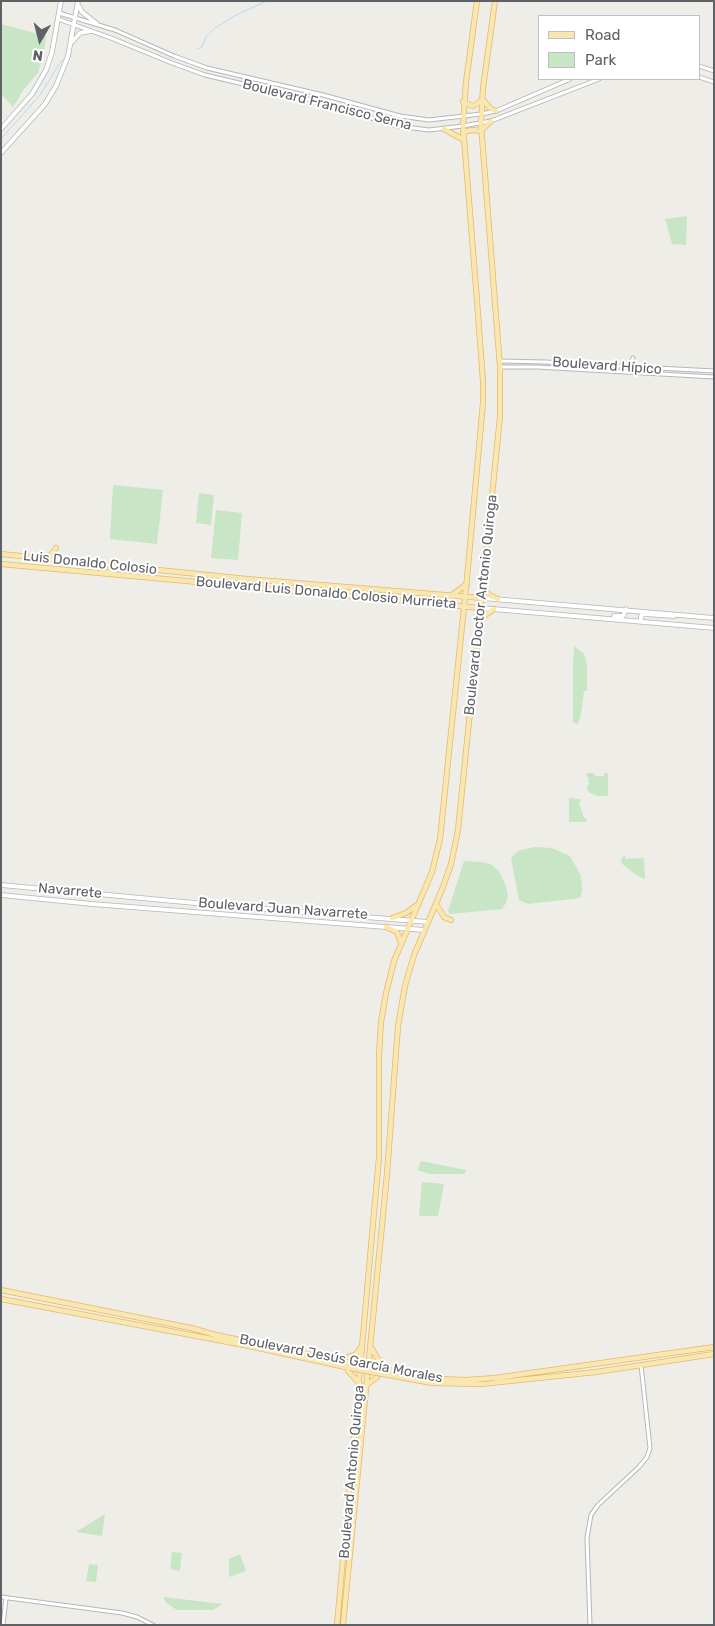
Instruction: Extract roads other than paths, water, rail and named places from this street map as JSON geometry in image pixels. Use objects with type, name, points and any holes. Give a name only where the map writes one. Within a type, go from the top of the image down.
[{"type":"main road","points":[[1,128],[32,94],[42,78],[52,52],[61,1]]},
{"type":"main road","name":"Boulevard Doctor Antonio Quiroga","points":[[375,1199],[380,1130],[379,1055],[381,1022],[386,993],[401,943],[432,872],[440,839],[466,596],[483,392],[462,117],[477,1]]},
{"type":"main road","name":"Boulevard Doctor Antonio Quiroga","points":[[384,1200],[398,1026],[405,986],[414,955],[451,864],[458,830],[500,417],[500,361],[480,124],[494,1]]},
{"type":"main road","points":[[1,153],[51,95],[65,66],[78,3]]},
{"type":"main road","points":[[78,3],[82,12],[96,23]]},
{"type":"main road","points":[[71,44],[80,33],[92,31]]},
{"type":"main road","points":[[463,101],[473,106],[482,99],[491,109],[496,111]]},
{"type":"main road","points":[[463,129],[481,131],[491,121]]},
{"type":"main road","points":[[444,129],[464,140]]},
{"type":"main road","points":[[48,558],[56,548]]},
{"type":"main road","name":"Luis Donaldo Colosio","points":[[1,554],[178,572]]},
{"type":"main road","name":"Luis Donaldo Colosio","points":[[1,564],[177,580]]},
{"type":"main road","points":[[103,574],[116,570],[117,565]]},
{"type":"main road","points":[[125,576],[127,570],[138,567]]},
{"type":"main road","name":"Boulevard Luis Donaldo Colosio Murrieta","points":[[178,572],[714,618]]},
{"type":"main road","points":[[238,586],[241,581],[247,579]]},
{"type":"main road","name":"Boulevard Luis Donaldo Colosio Murrieta","points":[[177,580],[714,628]]},
{"type":"main road","points":[[451,596],[467,584]]},
{"type":"main road","points":[[318,594],[330,590],[331,585]]},
{"type":"main road","points":[[483,586],[489,595],[498,599]]},
{"type":"main road","points":[[362,597],[392,597],[396,596],[398,590]]},
{"type":"main road","points":[[449,605],[458,610],[463,618]]},
{"type":"main road","points":[[479,624],[484,616],[494,609]]},
{"type":"main road","points":[[605,618],[623,616],[626,609]]},
{"type":"main road","points":[[641,621],[644,614],[684,615]]},
{"type":"main road","name":"Navarrete","points":[[1,885],[138,897]]},
{"type":"main road","name":"Navarrete","points":[[1,895],[136,908]]},
{"type":"main road","name":"Boulevard Juan Navarrete","points":[[138,897],[428,922]]},
{"type":"main road","points":[[393,928],[397,923],[394,918],[406,913],[420,902]]},
{"type":"main road","points":[[436,904],[441,913],[451,920]]},
{"type":"main road","name":"Boulevard Juan Navarrete","points":[[136,908],[424,930]]},
{"type":"main road","points":[[386,927],[397,932],[401,943]]},
{"type":"main road","points":[[376,1187],[377,1208],[383,1210]]},
{"type":"main road","name":"Boulevard Antonio Quiroga","points":[[337,1625],[375,1199]]},
{"type":"main road","name":"Boulevard Antonio Quiroga","points":[[343,1625],[384,1200]]},
{"type":"main road","name":"Boulevard Jesús García Morales","points":[[1,1290],[419,1381],[444,1384],[481,1384],[586,1373],[714,1354]]},
{"type":"main road","name":"Boulevard Jesús García Morales","points":[[1,1299],[249,1343],[422,1377],[453,1380],[495,1378],[714,1346]]},
{"type":"main road","points":[[348,1357],[355,1355],[363,1345]]},
{"type":"main road","points":[[370,1346],[377,1358],[383,1363]]},
{"type":"main road","points":[[348,1371],[360,1384]]},
{"type":"main road","points":[[366,1386],[377,1377]]},
{"type":"street","name":"Boulevard Francisco Serna","points":[[60,13],[96,23],[207,68],[323,95],[400,116],[429,120],[496,111],[568,80]]},
{"type":"street","name":"Boulevard Francisco Serna","points":[[58,19],[205,75],[320,102],[397,126],[429,130],[463,129],[491,121],[596,80]]},
{"type":"street","points":[[700,66],[714,71]]},
{"type":"street","points":[[700,77],[714,82]]},
{"type":"street","points":[[629,367],[633,358]]},
{"type":"street","name":"Boulevard Hípico","points":[[500,361],[714,371]]},
{"type":"street","name":"Boulevard Hípico","points":[[500,367],[537,367],[714,377]]},
{"type":"street","points":[[590,1625],[587,1538],[591,1515],[598,1505],[639,1467],[649,1453],[650,1448],[641,1365]]},
{"type":"street","points":[[1,1597],[122,1613],[137,1617],[153,1625]]},
{"type":"street","points":[[3,1625],[6,1598]]},
{"type":"waterway","points":[[197,49],[202,47],[206,37],[215,28],[236,15],[267,1]]},
{"type":"waterway","points":[[1,139],[40,95],[62,60]]}]
